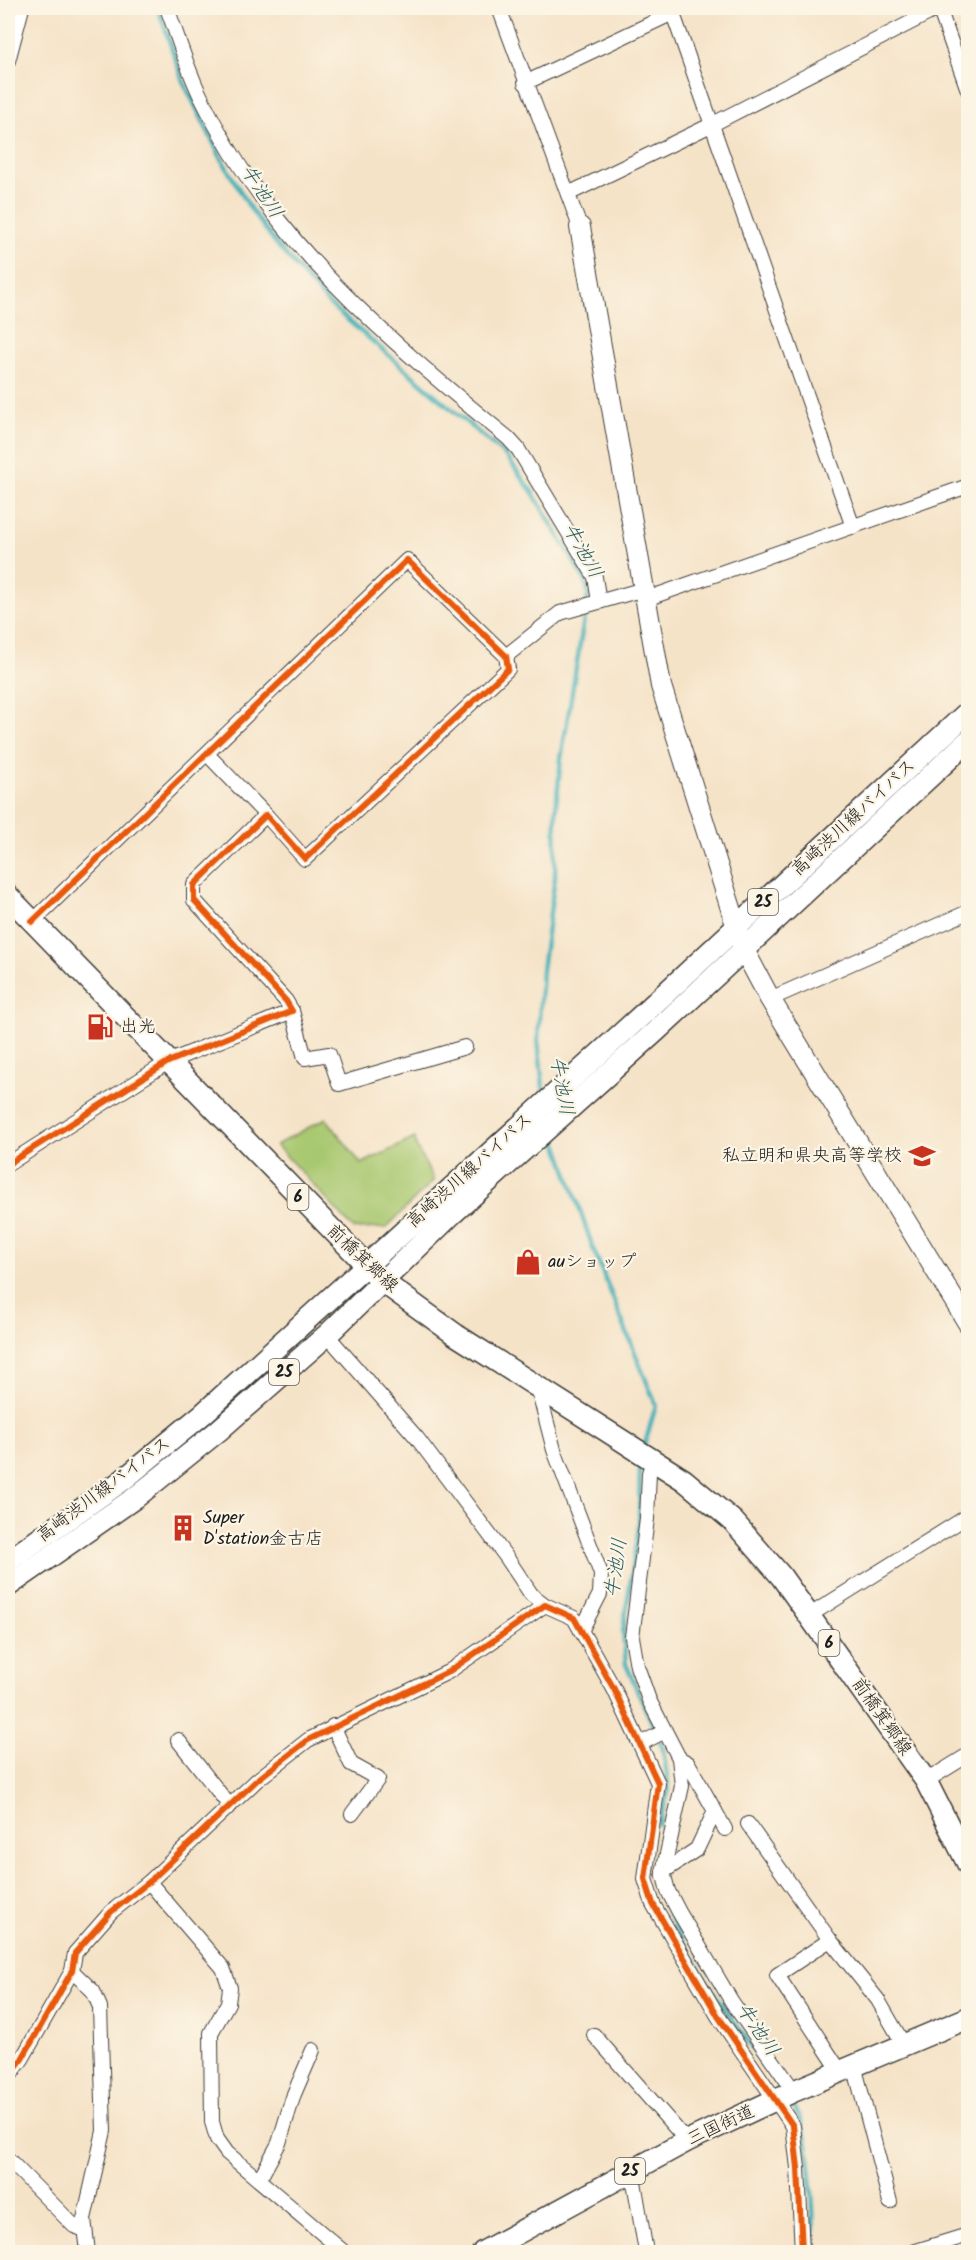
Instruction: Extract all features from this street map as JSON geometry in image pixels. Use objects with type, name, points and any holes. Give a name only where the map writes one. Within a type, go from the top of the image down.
[{"type":"main road","name":"高崎渋川線バイパス","points":[[8,1561],[123,1480],[204,1413],[557,1092],[969,712]]},
{"type":"main road","name":"高崎渋川線バイパス","points":[[8,1587],[136,1497],[218,1431],[327,1335],[452,1214],[542,1135],[969,741]]},
{"type":"main road","name":"前橋箕郷線","points":[[8,896],[383,1282],[456,1335],[709,1499],[733,1521],[755,1544],[810,1615],[926,1781],[969,1864]]},
{"type":"main road","name":"三国街道","points":[[483,2253],[687,2141],[847,2068],[969,2018]]},
{"type":"street","points":[[8,61],[22,8]]},
{"type":"street","points":[[167,8],[200,96],[248,179],[321,272],[352,305],[518,449],[595,577],[595,603]]},
{"type":"street","points":[[499,8],[580,227],[669,716],[739,925],[744,950],[770,999],[969,1323]]},
{"type":"street","points":[[568,195],[711,125],[939,8],[969,90]]},
{"type":"street","points":[[525,83],[672,10],[853,527]]},
{"type":"street","points":[[506,656],[548,621],[578,608],[645,594],[853,527],[969,486]]},
{"type":"street","points":[[32,922],[407,560],[506,656],[508,669],[305,859],[267,815],[207,754]]},
{"type":"street","points":[[267,815],[194,885],[194,900],[286,1001],[292,1011],[305,1058],[328,1054],[339,1084],[465,1047]]},
{"type":"street","points":[[770,999],[969,912]]},
{"type":"street","points":[[8,1164],[168,1062],[292,1011]]},
{"type":"street","points":[[327,1335],[417,1438],[507,1558],[531,1594],[545,1605],[574,1618],[614,1689],[658,1783],[645,1862],[645,1879],[653,1904],[718,2016],[785,2096]]},
{"type":"street","points":[[538,1388],[554,1450],[601,1574],[600,1594],[581,1631]]},
{"type":"street","points":[[644,1455],[649,1473],[647,1519],[632,1637],[637,1666],[679,1758],[682,1786],[663,1872],[668,1891],[679,1912],[785,2096],[793,2126],[798,2168],[799,2252]]},
{"type":"street","points":[[810,1615],[969,1516]]},
{"type":"street","points":[[8,2078],[22,2059],[72,1971],[75,1953],[111,1912],[149,1882],[230,1805],[286,1756],[333,1726],[448,1672],[545,1605]]},
{"type":"street","points":[[333,1726],[351,1764],[378,1779],[352,1814]]},
{"type":"street","points":[[640,1744],[665,1731]]},
{"type":"street","points":[[178,1740],[230,1805]]},
{"type":"street","points":[[926,1781],[969,1755]]},
{"type":"street","points":[[679,1758],[688,1763],[725,1829]]},
{"type":"street","points":[[663,1872],[697,1849],[715,1810]]},
{"type":"street","points":[[748,1824],[830,1940],[878,2000],[904,2045]]},
{"type":"street","points":[[149,1882],[223,1968],[230,1988],[228,2003],[211,2033],[212,2122],[217,2139],[227,2153],[344,2253]]},
{"type":"street","points":[[830,1940],[777,1975],[847,2068],[890,2202]]},
{"type":"street","points":[[72,1971],[93,1991],[100,2007],[104,2131],[84,2220],[88,2253]]},
{"type":"street","points":[[594,2035],[687,2141]]},
{"type":"street","points":[[259,2180],[279,2143],[294,2094],[313,2050]]},
{"type":"street","points":[[8,2158],[74,2226],[85,2230]]},
{"type":"street","points":[[632,2170],[646,2253]]},
{"type":"street","points":[[913,2253],[969,2235]]},
{"type":"green space","points":[[326,1118],[361,1164],[415,1138],[416,1146],[434,1180],[386,1228],[354,1229],[276,1145]]},
{"type":"waterway","name":"牛池川","points":[[158,8],[183,81],[221,158],[250,208],[277,245],[328,303],[506,456],[533,493],[586,582],[588,595],[561,759],[556,807],[555,877],[542,970],[538,1040],[544,1096]]},
{"type":"waterway","name":"牛池川","points":[[553,1131],[594,1251],[656,1405],[644,1447]]},
{"type":"waterway","name":"牛池川","points":[[640,1461],[639,1526],[623,1631],[626,1664],[663,1749],[669,1790],[658,1825]]},
{"type":"waterway","name":"牛池川","points":[[654,1860],[658,1884],[685,1945],[727,2011],[783,2091]]},
{"type":"waterway","name":"牛池川","points":[[789,2100],[801,2121],[808,2149],[814,2252]]},
{"type":"cycle path","points":[[8,1164],[168,1062],[292,1011],[286,1001],[194,900],[194,885],[266,815],[305,859],[508,669],[506,656],[407,560],[32,922]]},
{"type":"cycle path","points":[[8,2078],[22,2059],[72,1971],[75,1953],[111,1912],[149,1882],[257,1780],[308,1740],[448,1672],[545,1605],[574,1618],[614,1689],[658,1783],[645,1879],[653,1904],[718,2016],[793,2126],[798,2168],[802,2252]]},
{"type":"place","name":"出光","points":[[100,1027]]},
{"type":"place","name":"私立明和県央高等学校","points":[[922,1156]]},
{"type":"place","name":"auショップ","points":[[528,1262]]},
{"type":"place","name":"Super D'station金古店","points":[[183,1528]]}]
